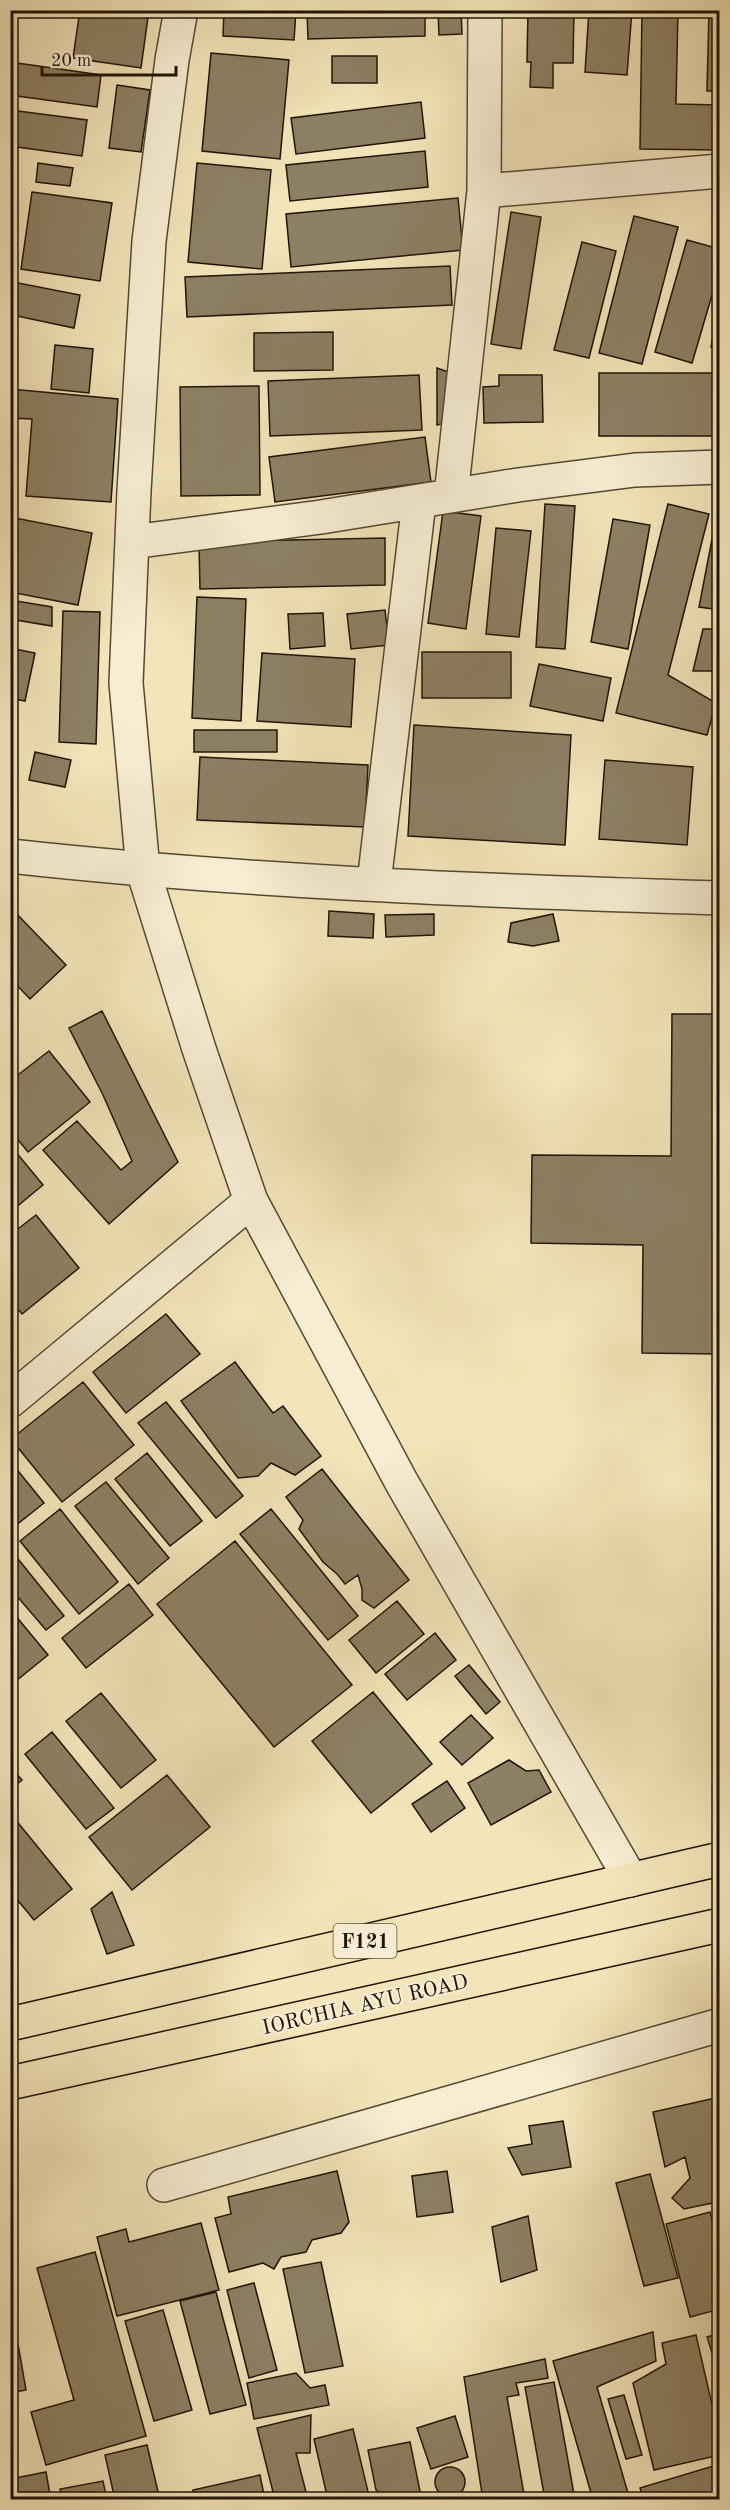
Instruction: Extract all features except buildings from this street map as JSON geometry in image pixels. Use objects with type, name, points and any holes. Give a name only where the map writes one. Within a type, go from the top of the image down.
[{"type":"main road","name":"F121","points":[[10,2024],[720,1859]]},
{"type":"main road","name":"IORCHIA AYU ROAD","points":[[10,2083],[720,1925]]},
{"type":"street","points":[[181,10],[171,60],[148,241],[132,542],[126,683],[143,870],[199,1049],[251,1201],[402,1484],[631,1880]]},
{"type":"street","points":[[451,496],[484,191],[485,10]]},
{"type":"street","points":[[484,191],[720,171]]},
{"type":"street","points":[[132,542],[635,470],[720,467]]},
{"type":"street","points":[[374,883],[419,502]]},
{"type":"street","points":[[10,856],[143,870],[569,894],[720,898]]},
{"type":"street","points":[[10,1401],[251,1201]]},
{"type":"street","points":[[164,2186],[720,2025]]}]
